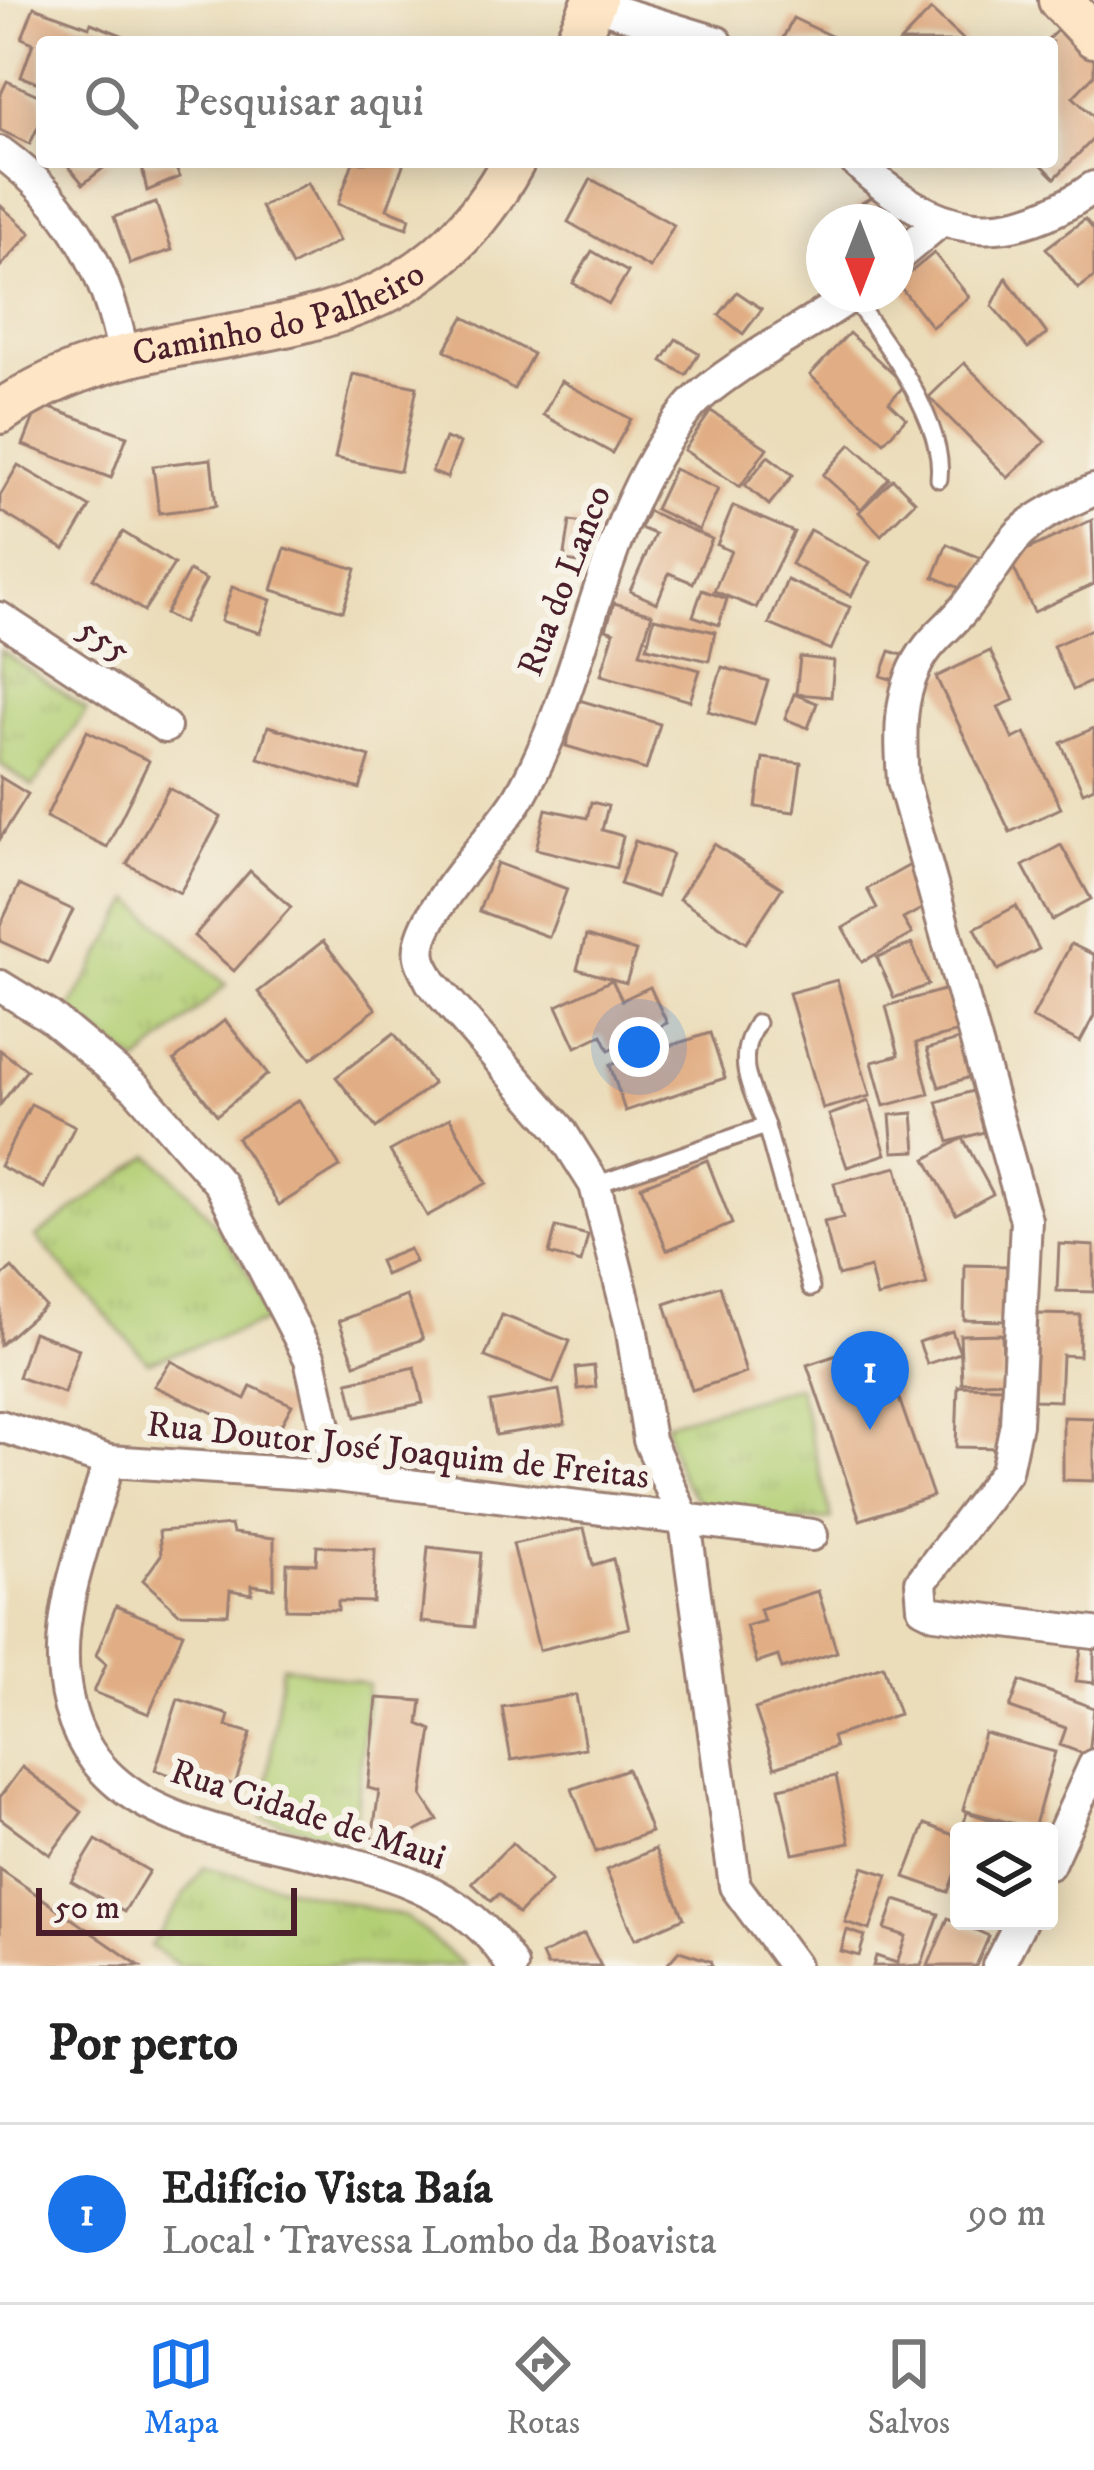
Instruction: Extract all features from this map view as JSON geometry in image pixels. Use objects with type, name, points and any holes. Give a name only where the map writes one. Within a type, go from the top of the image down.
[{"type":"street","points":[[1060,0],[1094,36]]},
{"type":"street","points":[[589,16],[687,36]]},
{"type":"street","points":[[0,152],[36,178],[91,249],[112,298],[124,357]]},
{"type":"street","name":"Caminho do Palheiro","points":[[0,412],[124,357],[345,313],[409,282],[464,231],[510,168]]},
{"type":"street","points":[[862,168],[890,194],[938,223],[1002,227],[1058,213],[1094,187]]},
{"type":"street","points":[[914,243],[938,223]]},
{"type":"street","name":"Rua do Lanco","points":[[595,1185],[559,1128],[431,982],[418,955],[426,925],[520,796],[562,697],[591,606],[666,441],[710,389],[826,312]]},
{"type":"street","points":[[1094,490],[1032,518],[1014,533],[968,604],[912,673],[899,720],[903,782],[1026,1220],[1016,1424],[1006,1471],[921,1582],[923,1607],[1094,1633]]},
{"type":"street","name":"555","points":[[0,618],[165,727]]},
{"type":"street","points":[[0,986],[49,1016],[136,1088],[220,1184],[310,1359],[336,1476]]},
{"type":"street","points":[[595,1185],[631,1325],[649,1441],[686,1521],[812,1535]]},
{"type":"street","name":"Rua Doutor José Joaquim de Freitas","points":[[0,1426],[109,1461],[336,1476],[686,1521],[735,1886],[794,1966]]},
{"type":"street","name":"Rua Cidade de Maui","points":[[109,1461],[67,1613],[63,1674],[74,1725],[97,1768],[123,1793],[167,1815],[384,1872],[448,1900],[512,1966]]},
{"type":"street","points":[[1058,1844],[1094,1765]]},
{"type":"street","points":[[998,1966],[1016,1930]]},
{"type":"lane","points":[[864,312],[934,433],[942,453],[939,479]]},
{"type":"lane","points":[[757,1023],[746,1040],[742,1064],[766,1126],[812,1288]]},
{"type":"lane","points":[[595,1185],[766,1126]]},
{"type":"green space","points":[[0,650],[87,710],[33,787],[0,764]]},
{"type":"green space","points":[[132,900],[226,985],[138,1063],[69,1011]]},
{"type":"green space","points":[[150,1155],[220,1230],[270,1320],[148,1362],[36,1237]]},
{"type":"green space","points":[[798,1386],[832,1519],[742,1520],[701,1503],[686,1486],[666,1423]]},
{"type":"green space","points":[[282,1665],[368,1684],[354,1843],[263,1818]]},
{"type":"green space","points":[[204,1867],[406,1917],[465,1966],[179,1966],[150,1946]]},
{"type":"building","points":[[34,7],[124,36],[36,36],[36,82],[21,77],[33,43],[22,38]]},
{"type":"building","points":[[931,10],[959,36],[906,36]]},
{"type":"building","points":[[793,18],[831,36],[784,36]]},
{"type":"building","points":[[1066,22],[1094,49],[1094,75],[1073,97],[1094,117],[1094,138],[1055,178],[1045,168],[1058,168],[1058,36],[1051,36]]},
{"type":"building","points":[[7,81],[36,94],[36,131],[30,144],[0,130],[0,96]]},
{"type":"building","points":[[70,168],[103,168],[83,184]]},
{"type":"building","points":[[142,168],[176,168],[180,177],[147,191]]},
{"type":"building","points":[[351,168],[402,168],[387,209],[410,218],[407,228],[338,204]]},
{"type":"building","points":[[591,179],[674,225],[650,268],[568,222]]},
{"type":"building","points":[[308,183],[339,241],[292,266],[261,207]]},
{"type":"building","points":[[885,190],[893,204],[859,204]]},
{"type":"building","points":[[156,203],[172,250],[130,264],[114,217]]},
{"type":"building","points":[[0,205],[31,233],[0,267]]},
{"type":"building","points":[[1085,219],[1094,230],[1094,277],[1078,289],[1046,248]]},
{"type":"building","points":[[592,251],[628,272],[609,304],[573,283]]},
{"type":"building","points":[[934,253],[969,297],[932,327],[914,304],[914,269]]},
{"type":"building","points":[[1006,278],[1047,334],[1028,348],[992,306]]},
{"type":"building","points":[[737,292],[762,309],[743,334],[719,315]]},
{"type":"building","points":[[464,317],[533,354],[514,389],[445,350]]},
{"type":"building","points":[[849,333],[905,385],[889,402],[906,418],[884,442],[810,375]]},
{"type":"building","points":[[676,339],[699,353],[686,375],[662,361]]},
{"type":"building","points":[[964,363],[1045,442],[1008,478],[929,397]]},
{"type":"building","points":[[353,374],[417,387],[400,471],[335,458]]},
{"type":"building","points":[[561,381],[631,419],[612,453],[543,415]]},
{"type":"building","points":[[39,404],[127,436],[111,478],[23,445]]},
{"type":"building","points":[[711,411],[767,448],[740,487],[684,450]]},
{"type":"building","points":[[445,438],[460,443],[447,478],[432,472]]},
{"type":"building","points":[[851,444],[889,478],[861,509],[823,475]]},
{"type":"building","points":[[768,456],[793,475],[769,505],[745,485]]},
{"type":"building","points":[[211,459],[216,506],[159,513],[153,466]]},
{"type":"building","points":[[18,465],[90,507],[65,550],[0,511],[0,496]]},
{"type":"building","points":[[674,469],[718,489],[699,530],[655,509]]},
{"type":"building","points":[[893,479],[915,501],[881,535],[859,512]]},
{"type":"building","points":[[733,506],[794,532],[756,608],[714,591],[731,551],[717,545]]},
{"type":"building","points":[[648,511],[712,539],[693,583],[669,573],[657,603],[630,591],[655,534],[640,528]]},
{"type":"building","points":[[1092,520],[1094,584],[1034,612],[1009,558]]},
{"type":"building","points":[[570,521],[603,526],[597,565],[564,561]]},
{"type":"building","points":[[810,530],[870,562],[851,596],[791,564]]},
{"type":"building","points":[[123,532],[174,564],[144,611],[93,578]]},
{"type":"building","points":[[947,544],[985,560],[971,593],[934,577]]},
{"type":"building","points":[[285,548],[356,569],[343,611],[272,590]]},
{"type":"building","points":[[189,571],[206,580],[183,623],[165,614]]},
{"type":"building","points":[[787,580],[850,607],[831,650],[769,624]]},
{"type":"building","points":[[232,587],[271,600],[260,633],[221,621]]},
{"type":"building","points":[[702,590],[727,599],[719,625],[693,616]]},
{"type":"building","points":[[614,603],[652,614],[640,653],[700,670],[690,701],[601,675],[614,632],[606,629]]},
{"type":"building","points":[[654,618],[715,632],[709,661],[647,647]]},
{"type":"building","points":[[1094,628],[1094,680],[1073,690],[1053,646]]},
{"type":"building","points":[[890,651],[912,658],[903,683],[881,676]]},
{"type":"building","points":[[990,651],[1014,700],[998,707],[1013,739],[1025,733],[1061,808],[1010,832],[936,677]]},
{"type":"building","points":[[800,657],[834,661],[831,697],[796,694]]},
{"type":"building","points":[[722,667],[768,681],[754,725],[708,711]]},
{"type":"building","points":[[794,694],[817,703],[808,728],[785,719]]},
{"type":"building","points":[[579,700],[660,724],[646,770],[566,746]]},
{"type":"building","points":[[268,726],[370,757],[360,789],[258,758]]},
{"type":"building","points":[[1094,728],[1094,787],[1083,792],[1061,743]]},
{"type":"building","points":[[87,731],[149,761],[107,847],[46,817]]},
{"type":"building","points":[[763,758],[801,763],[794,812],[756,807]]},
{"type":"building","points":[[0,777],[28,794],[0,839]]},
{"type":"building","points":[[169,788],[221,817],[180,893],[127,864]]},
{"type":"building","points":[[591,802],[608,806],[602,830],[623,836],[616,868],[536,849],[546,809],[587,818]]},
{"type":"building","points":[[635,841],[672,854],[657,897],[620,884]]},
{"type":"building","points":[[714,844],[782,888],[746,943],[679,899]]},
{"type":"building","points":[[1061,845],[1091,899],[1052,920],[1023,866]]},
{"type":"building","points":[[497,863],[567,889],[549,937],[479,911]]},
{"type":"building","points":[[912,864],[934,902],[903,919],[912,934],[862,962],[843,928],[877,908],[867,889]]},
{"type":"building","points":[[250,871],[291,907],[234,971],[194,936]]},
{"type":"building","points":[[19,885],[73,910],[48,963],[0,941],[0,926]]},
{"type":"building","points":[[1016,906],[1039,949],[998,970],[975,928]]},
{"type":"building","points":[[586,936],[636,951],[626,983],[577,969]]},
{"type":"building","points":[[323,941],[376,1009],[311,1059],[258,992]]},
{"type":"building","points":[[912,944],[928,985],[894,998],[877,957]]},
{"type":"building","points":[[1071,944],[1094,955],[1094,1016],[1080,1042],[1032,1018]]},
{"type":"building","points":[[612,980],[622,1000],[650,987],[667,1023],[609,1050],[602,1035],[576,1047],[557,1006]]},
{"type":"building","points":[[837,980],[870,1096],[823,1109],[789,993]]},
{"type":"building","points":[[947,989],[959,1032],[916,1043],[929,1094],[884,1106],[872,1062],[899,1055],[886,1006]]},
{"type":"building","points":[[225,1020],[268,1074],[217,1115],[174,1060]]},
{"type":"building","points":[[394,1033],[433,1084],[376,1128],[336,1077]]},
{"type":"building","points":[[710,1033],[725,1078],[625,1111],[610,1065]]},
{"type":"building","points":[[965,1038],[976,1075],[939,1087],[927,1049]]},
{"type":"building","points":[[0,1050],[27,1070],[0,1105]]},
{"type":"building","points":[[979,1089],[991,1130],[949,1142],[937,1102]]},
{"type":"building","points":[[299,1100],[340,1167],[279,1205],[237,1138]]},
{"type":"building","points":[[869,1101],[886,1154],[847,1167],[829,1115]]},
{"type":"building","points":[[31,1104],[75,1126],[44,1188],[0,1166]]},
{"type":"building","points":[[913,1113],[916,1151],[893,1152],[890,1115]]},
{"type":"building","points":[[450,1118],[487,1183],[427,1216],[390,1151]]},
{"type":"building","points":[[963,1138],[993,1194],[956,1214],[926,1159]]},
{"type":"building","points":[[707,1160],[732,1224],[667,1250],[641,1186]]},
{"type":"building","points":[[897,1167],[927,1285],[877,1297],[870,1268],[838,1276],[824,1222],[843,1218],[834,1183]]},
{"type":"building","points":[[556,1227],[588,1235],[581,1263],[549,1254]]},
{"type":"building","points":[[1059,1244],[1094,1246],[1094,1292],[1057,1291]]},
{"type":"building","points":[[409,1249],[415,1262],[385,1275],[379,1261]]},
{"type":"building","points":[[965,1265],[1007,1266],[1006,1321],[964,1320]]},
{"type":"building","points":[[12,1268],[45,1306],[0,1345],[0,1278]]},
{"type":"building","points":[[720,1286],[746,1373],[692,1390],[665,1304]]},
{"type":"building","points":[[407,1296],[423,1339],[355,1364],[339,1321]]},
{"type":"building","points":[[1038,1314],[1080,1315],[1079,1356],[1062,1355],[1060,1401],[1034,1400]]},
{"type":"building","points":[[502,1315],[570,1341],[553,1383],[485,1357]]},
{"type":"building","points":[[952,1331],[960,1353],[927,1364],[919,1342]]},
{"type":"building","points":[[33,1332],[79,1349],[64,1393],[18,1377]]},
{"type":"building","points":[[1002,1334],[1004,1381],[962,1383],[960,1335]]},
{"type":"building","points":[[879,1341],[933,1496],[860,1520],[807,1365]]},
{"type":"building","points":[[171,1361],[245,1399],[251,1386],[292,1405],[273,1440],[154,1386]]},
{"type":"building","points":[[594,1366],[596,1387],[578,1389],[576,1368]]},
{"type":"building","points":[[415,1367],[423,1403],[356,1417],[348,1382]]},
{"type":"building","points":[[958,1386],[1003,1387],[1002,1448],[956,1447]]},
{"type":"building","points":[[559,1390],[565,1424],[496,1435],[490,1402]]},
{"type":"building","points":[[1063,1417],[1094,1418],[1094,1481],[1063,1480]]},
{"type":"building","points":[[231,1525],[233,1533],[274,1538],[274,1588],[252,1585],[252,1594],[230,1590],[228,1614],[179,1613],[143,1580],[161,1555],[159,1531]]},
{"type":"building","points":[[584,1528],[593,1565],[613,1559],[629,1628],[539,1650],[513,1544]]},
{"type":"building","points":[[317,1546],[375,1549],[373,1602],[338,1601],[338,1610],[286,1609],[287,1563],[316,1564]]},
{"type":"building","points":[[428,1547],[481,1553],[474,1627],[421,1622]]},
{"type":"building","points":[[818,1591],[837,1652],[782,1669],[778,1656],[757,1663],[746,1626],[764,1621],[760,1609]]},
{"type":"building","points":[[116,1606],[183,1633],[149,1714],[94,1692],[106,1664],[96,1655]]},
{"type":"building","points":[[1082,1644],[1094,1646],[1094,1683],[1076,1681]]},
{"type":"building","points":[[883,1666],[899,1714],[832,1737],[835,1747],[775,1767],[755,1709]]},
{"type":"building","points":[[1020,1681],[1094,1708],[1089,1756],[1060,1745],[1066,1728],[1010,1708]]},
{"type":"building","points":[[576,1695],[585,1748],[511,1760],[502,1707]]},
{"type":"building","points":[[377,1698],[422,1701],[419,1724],[432,1730],[422,1796],[438,1820],[396,1842],[372,1839],[379,1791],[368,1788]]},
{"type":"building","points":[[178,1699],[229,1715],[226,1726],[251,1733],[235,1785],[209,1777],[206,1787],[155,1770]]},
{"type":"building","points":[[984,1733],[1055,1752],[1036,1822],[1008,1822],[963,1810]]},
{"type":"building","points":[[22,1767],[82,1812],[50,1855],[0,1818],[0,1797]]},
{"type":"building","points":[[627,1769],[651,1832],[596,1852],[572,1789]]},
{"type":"building","points":[[836,1776],[850,1843],[793,1854],[779,1788]]},
{"type":"building","points":[[967,1812],[998,1822],[964,1822]]},
{"type":"building","points":[[925,1824],[950,1834],[948,1892],[905,1877]]},
{"type":"building","points":[[96,1840],[149,1871],[124,1912],[71,1881]]},
{"type":"building","points":[[512,1843],[551,1881],[518,1914],[499,1894],[491,1901],[472,1883]]},
{"type":"building","points":[[655,1849],[684,1918],[635,1939],[606,1870]]},
{"type":"building","points":[[863,1867],[888,1875],[870,1930],[845,1922]]},
{"type":"building","points":[[0,1869],[124,1955],[140,1966],[0,1966]]},
{"type":"building","points":[[895,1900],[939,1914],[921,1966],[873,1966],[876,1956],[897,1963],[906,1936],[885,1929]]},
{"type":"building","points":[[948,1918],[950,1930],[975,1930],[989,1936],[976,1966],[928,1966]]},
{"type":"building","points":[[847,1930],[865,1936],[859,1956],[841,1951]]},
{"type":"building","points":[[584,1934],[601,1966],[547,1966],[542,1955]]},
{"type":"building","points":[[679,1951],[710,1961],[712,1966],[666,1966]]},
{"type":"place","name":"Edifício Vista Baía","points":[[870,1430]]}]
